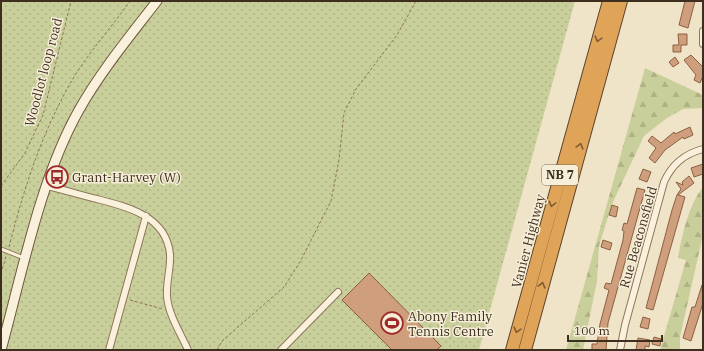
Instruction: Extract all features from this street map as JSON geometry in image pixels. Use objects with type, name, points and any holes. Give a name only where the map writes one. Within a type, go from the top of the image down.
[{"type":"highway","name":"Vanier Highway","points":[[512,349],[609,1]]},
{"type":"highway","name":"Vanier Highway","points":[[524,350],[621,1]]},
{"type":"street","points":[[1,350],[47,186],[62,145],[79,111],[114,58],[157,1]]},
{"type":"street","points":[[703,31],[703,44]]},
{"type":"street","name":"Rue Beaconsfield","points":[[620,350],[625,325],[668,174],[680,160],[703,149]]},
{"type":"street","points":[[47,186],[133,209],[146,216],[163,232],[170,252],[171,266],[167,292],[170,308],[188,350]]},
{"type":"street","points":[[108,350],[146,216]]},
{"type":"street","points":[[281,350],[338,292]]},
{"type":"lane","points":[[1,249],[26,259]]},
{"type":"path","name":"Woodlot loop road","points":[[1,186],[26,153],[43,115],[71,1]]},
{"type":"path","points":[[1,274],[29,173],[50,123],[72,81],[102,36],[130,1]]},
{"type":"path","points":[[216,350],[222,341],[284,287],[300,262],[331,201],[339,160],[344,113],[356,89],[398,35],[416,1]]},
{"type":"path","points":[[127,299],[165,310],[170,308]]},
{"type":"green space","points":[[1,1],[575,1],[479,350],[1,350]]},
{"type":"green space","points":[[645,68],[703,95],[703,108],[683,109],[667,118],[644,136],[612,204],[599,246],[597,281],[583,350],[566,350]]},
{"type":"green space","points":[[703,187],[703,235],[680,337],[680,349],[660,350],[686,260],[678,258],[684,230],[693,203]]},
{"type":"building","points":[[685,1],[695,1],[688,28],[679,25]]},
{"type":"building","points":[[678,34],[687,34],[687,45],[681,45],[681,52],[673,52],[673,45],[679,45]]},
{"type":"building","points":[[691,55],[703,67],[703,76],[700,83],[694,80],[696,75],[684,60]]},
{"type":"building","points":[[675,57],[679,63],[673,67],[669,62]]},
{"type":"building","points":[[690,127],[693,135],[684,139],[683,137],[665,150],[655,163],[649,158],[656,148],[648,141],[652,136],[661,143],[674,132],[675,134]]},
{"type":"building","points":[[703,164],[703,174],[694,177],[691,168]]},
{"type":"building","points":[[643,169],[651,172],[647,182],[639,179]]},
{"type":"building","points":[[689,176],[694,183],[678,195],[685,197],[653,310],[646,308],[672,210],[677,195],[681,189],[676,182],[683,185],[682,182]]},
{"type":"building","points":[[637,188],[645,190],[608,323],[606,350],[592,350],[592,344],[597,344],[600,324],[609,290],[604,288],[606,283],[611,284],[623,240],[624,231],[622,230],[624,223],[627,224]]},
{"type":"building","points":[[612,205],[618,207],[616,217],[609,215]]},
{"type":"building","points":[[603,240],[612,243],[610,250],[601,247]]},
{"type":"building","name":"Abony Family Tennis Centre","points":[[369,273],[441,346],[437,350],[392,350],[342,300]]},
{"type":"building","points":[[702,285],[703,303],[691,341],[683,338],[692,307],[695,307]]},
{"type":"building","points":[[643,317],[650,319],[648,329],[640,327]]},
{"type":"building","points":[[654,337],[661,339],[660,346],[652,344]]},
{"type":"building","points":[[638,338],[650,340],[649,347],[645,346],[645,350],[636,350]]},
{"type":"place","name":"Grant-Harvey (W)","points":[[57,177]]},
{"type":"place","name":"Abony Family Tennis Centre","points":[[392,323]]}]
